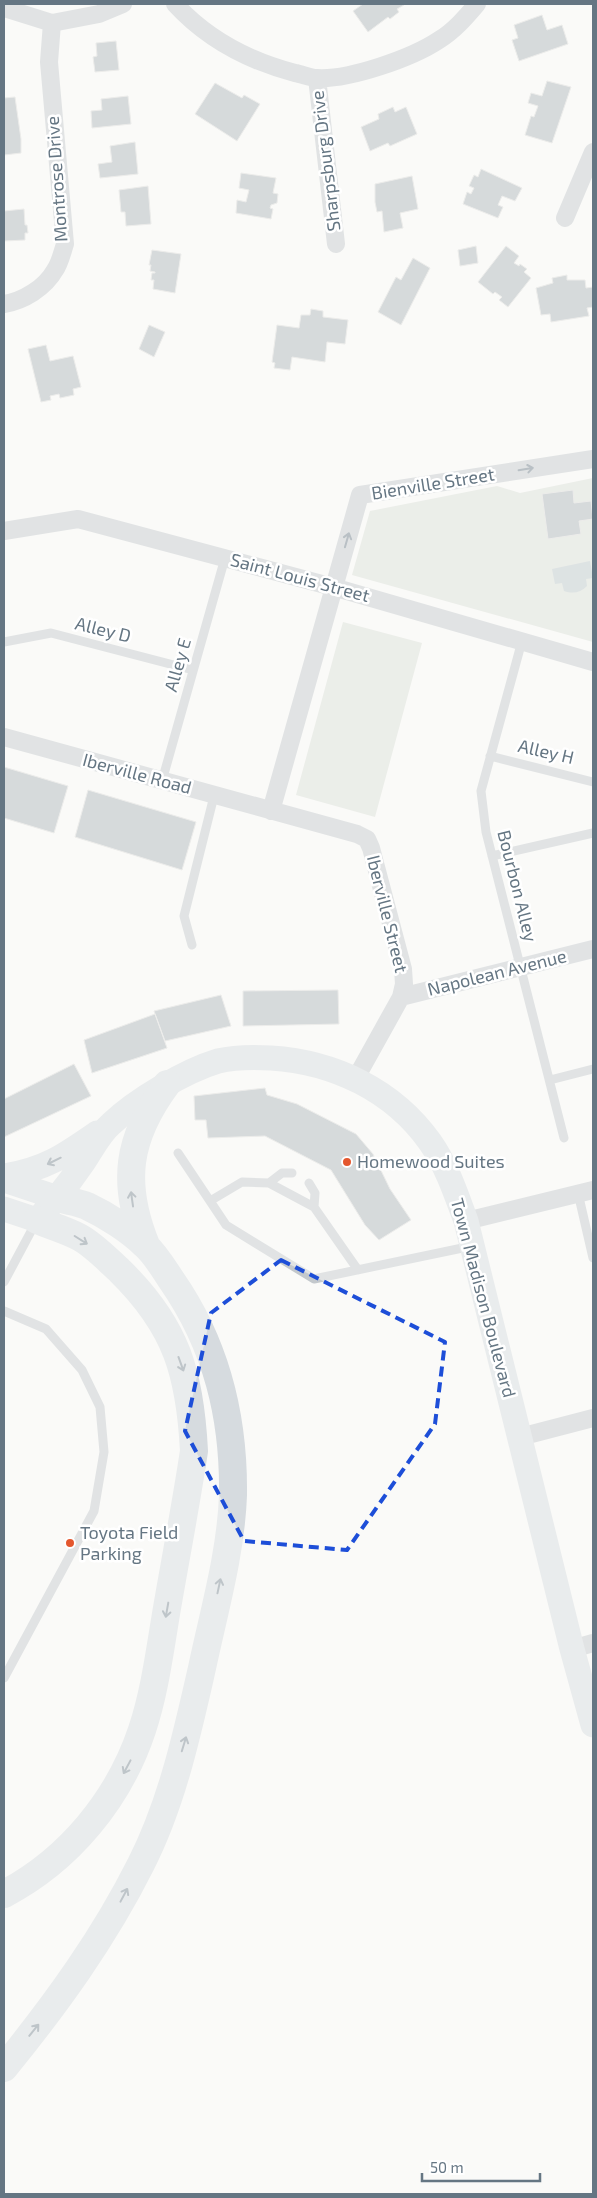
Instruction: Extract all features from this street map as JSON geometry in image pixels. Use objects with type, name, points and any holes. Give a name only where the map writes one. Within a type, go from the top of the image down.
[{"type":"highway","points":[[5,2066],[56,2003],[103,1934],[142,1862],[167,1799],[188,1729],[226,1554],[233,1497],[232,1437],[224,1392],[208,1348],[186,1302],[146,1245],[136,1218],[131,1195],[131,1162],[143,1123],[154,1101],[167,1084]]},
{"type":"highway","points":[[58,1198],[86,1206],[146,1245]]},
{"type":"highway","points":[[4,1907],[13,1889],[58,1856],[94,1820],[115,1789],[134,1752],[150,1703],[194,1451],[192,1410],[185,1374],[175,1347],[161,1320],[135,1286],[108,1260],[80,1238],[37,1220]]},
{"type":"street","points":[[4,8],[52,23],[99,14],[123,4]]},
{"type":"street","points":[[175,4],[206,33],[236,52],[268,66],[316,78],[348,75],[388,64],[439,41],[478,4]]},
{"type":"street","name":"Montrose Drive","points":[[4,304],[17,302],[35,292],[55,271],[65,244],[48,62],[52,23]]},
{"type":"street","name":"Sharpsburg Drive","points":[[316,78],[336,244]]},
{"type":"street","points":[[566,218],[593,152]]},
{"type":"street","name":"Bienville Street","points":[[271,811],[360,495],[593,459]]},
{"type":"street","name":"Saint Louis Street","points":[[4,532],[78,519],[333,587],[593,662]]},
{"type":"street","name":"Iberville Road","points":[[4,737],[271,811]]},
{"type":"street","name":"Iberville Street","points":[[271,811],[357,834],[366,839],[371,848],[403,969],[404,984],[401,997],[356,1078]]},
{"type":"street","name":"Napolean Avenue","points":[[401,997],[593,949]]},
{"type":"street","name":"Town Madison Boulevard","points":[[37,1220],[58,1198],[109,1125],[167,1084],[220,1061],[255,1057],[299,1060],[356,1078],[388,1099],[406,1114],[430,1142],[451,1178],[466,1221],[520,1437],[583,1646],[593,1725]]},
{"type":"street","points":[[4,1176],[24,1173],[58,1160],[109,1125]]},
{"type":"street","points":[[4,1180],[58,1198]]},
{"type":"street","points":[[466,1221],[585,1191]]},
{"type":"street","points":[[4,1209],[37,1220]]},
{"type":"street","points":[[520,1437],[593,1418]]},
{"type":"lane","name":"Alley E","points":[[162,781],[225,558]]},
{"type":"lane","name":"Alley D","points":[[4,642],[51,633],[193,670]]},
{"type":"lane","name":"Bourbon Alley","points":[[522,641],[481,791],[482,810],[564,1138]]},
{"type":"lane","name":"Alley H","points":[[490,756],[593,782]]},
{"type":"lane","points":[[192,945],[184,916],[214,796]]},
{"type":"lane","points":[[492,856],[593,833]]},
{"type":"lane","points":[[550,1080],[593,1069]]},
{"type":"lane","points":[[178,1154],[226,1225],[314,1279],[472,1246]]},
{"type":"lane","points":[[269,1183],[282,1173],[292,1173]]},
{"type":"lane","points":[[210,1201],[242,1182],[269,1183],[314,1207],[358,1270]]},
{"type":"lane","points":[[308,1183],[315,1193],[314,1207]]},
{"type":"lane","points":[[585,1191],[593,1258]]},
{"type":"lane","points":[[4,1282],[37,1220]]},
{"type":"lane","points":[[4,1311],[46,1329],[82,1370],[100,1407],[104,1452],[94,1511],[4,1678]]},
{"type":"highlighted area","points":[[281,1260],[445,1342],[435,1424],[347,1550],[244,1541],[185,1431],[211,1313]]},
{"type":"shaded area","points":[[593,478],[593,642],[352,575],[370,511],[497,486],[520,493]]},
{"type":"shaded area","points":[[590,561],[593,578],[586,579],[587,586],[582,590],[573,593],[567,592],[564,591],[562,583],[555,584],[552,569]]},
{"type":"shaded area","points":[[343,622],[422,643],[375,817],[296,795]]},
{"type":"building","points":[[363,4],[404,5],[397,9],[399,12],[390,19],[388,17],[368,32],[353,11]]},
{"type":"building","points":[[542,15],[547,30],[562,25],[568,44],[519,61],[512,40],[518,38],[514,25]]},
{"type":"building","points":[[116,41],[119,70],[95,72],[93,57],[97,56],[96,43]]},
{"type":"building","points":[[547,81],[571,87],[552,143],[525,135],[531,116],[534,117],[538,106],[528,103],[531,93],[542,96]]},
{"type":"building","points":[[215,83],[242,98],[244,95],[260,104],[237,141],[195,114]]},
{"type":"building","points":[[128,96],[131,124],[92,128],[91,111],[102,110],[101,99]]},
{"type":"building","points":[[15,97],[21,153],[4,155],[4,98]]},
{"type":"building","points":[[393,107],[395,112],[406,107],[417,134],[390,146],[388,143],[370,151],[361,127],[379,119],[378,114]]},
{"type":"building","points":[[135,142],[138,174],[100,178],[98,164],[112,162],[110,146]]},
{"type":"building","points":[[481,169],[522,188],[515,201],[502,196],[498,205],[503,207],[498,218],[463,204],[467,192],[471,194],[474,188],[469,186],[474,175],[478,177]]},
{"type":"building","points":[[241,173],[276,178],[273,193],[278,194],[277,203],[271,205],[270,208],[273,209],[271,219],[236,213],[237,200],[246,202],[249,190],[239,188]]},
{"type":"building","points":[[412,176],[418,209],[400,213],[403,228],[384,232],[382,211],[377,212],[375,202],[375,184]]},
{"type":"building","points":[[148,186],[151,224],[126,226],[125,212],[121,212],[119,190]]},
{"type":"building","points":[[24,209],[25,225],[27,225],[28,233],[25,233],[25,240],[4,241],[4,211]]},
{"type":"building","points":[[476,246],[478,263],[460,266],[458,250]]},
{"type":"building","points":[[506,246],[519,256],[514,263],[519,266],[520,264],[527,269],[524,272],[531,278],[508,307],[499,300],[502,297],[495,292],[493,294],[478,282]]},
{"type":"building","points":[[152,250],[181,254],[175,293],[153,289],[154,280],[151,280],[152,273],[155,272],[150,271],[151,265],[149,265]]},
{"type":"building","points":[[413,258],[430,268],[401,325],[378,312],[396,277],[401,280]]},
{"type":"building","points":[[567,275],[567,280],[585,280],[586,288],[593,287],[593,307],[587,308],[589,316],[551,322],[550,314],[541,315],[536,288],[553,283],[552,278]]},
{"type":"building","points":[[311,309],[323,311],[323,317],[348,320],[345,344],[327,342],[325,362],[292,357],[290,370],[274,368],[275,363],[272,362],[277,325],[299,328],[301,315],[310,315]]},
{"type":"building","points":[[149,325],[165,332],[154,357],[139,349]]},
{"type":"building","points":[[46,345],[50,361],[73,356],[81,387],[73,389],[74,395],[60,398],[59,394],[50,396],[51,400],[41,402],[28,349]]},
{"type":"building","points":[[573,490],[574,503],[591,501],[593,519],[579,521],[581,534],[548,539],[542,494]]},
{"type":"building","points":[[4,767],[68,786],[54,833],[4,818]]},
{"type":"building","points":[[88,790],[196,822],[182,870],[75,837]]},
{"type":"building","points":[[338,990],[339,1024],[243,1026],[243,991]]},
{"type":"building","points":[[221,995],[231,1026],[165,1041],[154,1011]]},
{"type":"building","points":[[155,1014],[167,1048],[92,1073],[84,1040]]},
{"type":"building","points":[[74,1064],[91,1096],[4,1137],[4,1099]]},
{"type":"building","name":"Homewood Suites","points":[[265,1088],[267,1095],[297,1104],[356,1134],[373,1154],[390,1189],[411,1220],[379,1240],[365,1225],[331,1170],[265,1136],[208,1138],[206,1120],[195,1120],[194,1096]]},
{"type":"place","name":"Homewood Suites","points":[[347,1162]]},
{"type":"place","name":"Toyota Field Parking","points":[[70,1543]]}]
